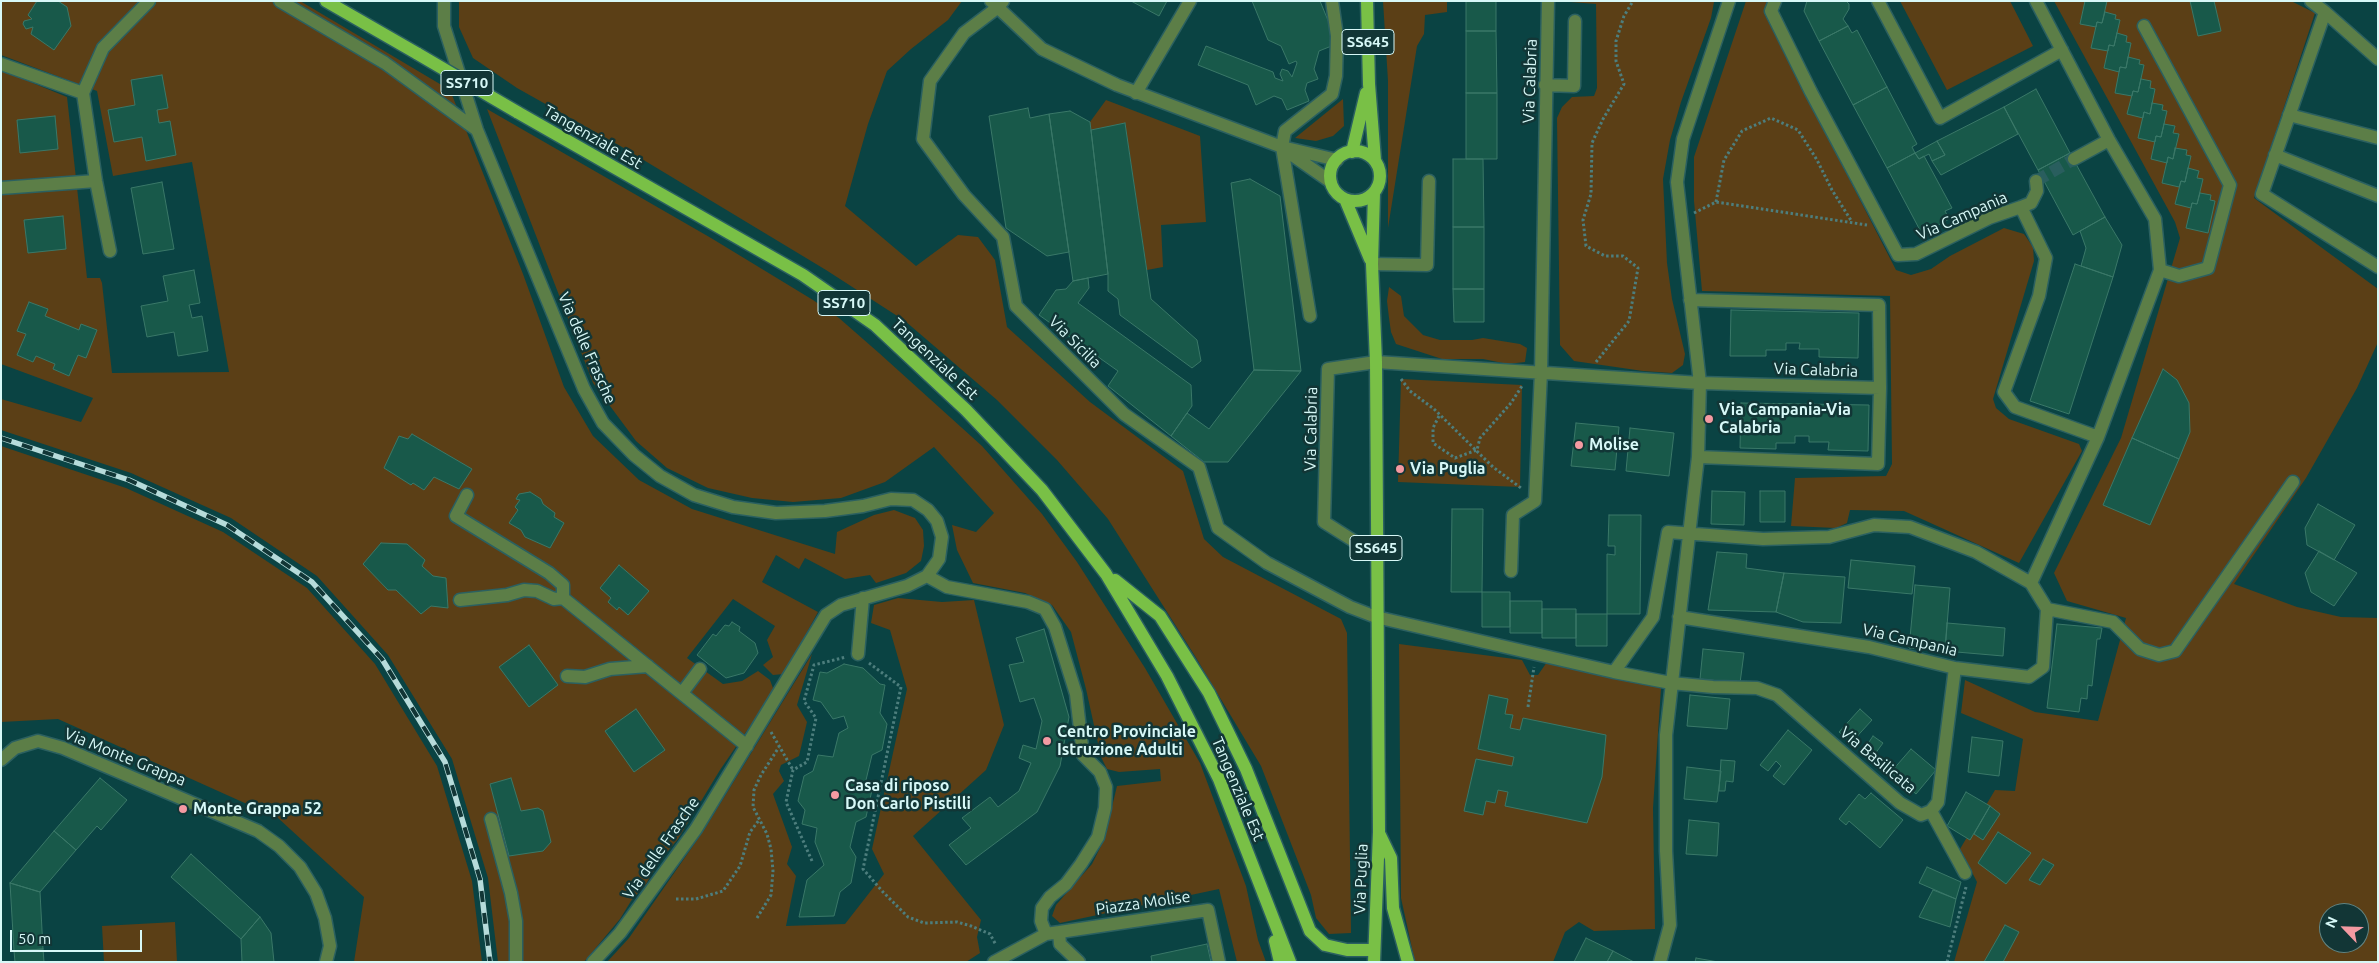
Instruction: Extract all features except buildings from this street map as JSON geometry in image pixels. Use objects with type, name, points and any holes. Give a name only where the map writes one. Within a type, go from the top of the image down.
[{"type":"main road","name":"Tangenziale Est","points":[[326,1],[803,276],[875,325],[966,410],[1042,490],[1079,536],[1106,574],[1167,676],[1219,779],[1290,962]]},
{"type":"main road","name":"SS645","points":[[1367,1],[1369,84],[1375,160],[1380,171],[1380,183],[1374,193]]},
{"type":"main road","name":"SS645","points":[[1352,152],[1369,84]]},
{"type":"main road","points":[[1331,182],[1331,170],[1337,160],[1352,152],[1360,152],[1375,160]]},
{"type":"main road","name":"SS645","points":[[1331,182],[1336,192],[1345,199]]},
{"type":"main road","name":"Via Puglia","points":[[1374,193],[1372,264],[1376,362],[1376,617],[1379,832],[1374,956]]},
{"type":"main road","points":[[1345,199],[1355,201],[1365,199],[1374,193]]},
{"type":"main road","name":"Via Puglia","points":[[1345,199],[1372,264]]},
{"type":"main road","points":[[1106,574],[1160,616],[1209,693],[1246,769],[1310,931],[1325,945],[1374,956]]},
{"type":"main road","points":[[1379,832],[1391,858],[1393,908],[1408,962]]},
{"type":"main road","points":[[1264,897],[1280,962]]},
{"type":"street","points":[[110,251],[96,181],[83,93],[104,48],[149,1]]},
{"type":"street","points":[[280,1],[385,63],[477,130]]},
{"type":"street","name":"Via delle Frasche","points":[[444,1],[444,26],[477,130],[584,389],[603,423],[634,455],[660,476],[694,495],[734,507],[776,513],[825,511],[863,506],[891,499],[913,500],[928,510],[937,521],[942,537],[939,559],[928,576],[906,586],[841,605],[826,615],[764,720],[696,829],[620,933],[593,962]]},
{"type":"street","points":[[1136,93],[1190,1]]},
{"type":"street","points":[[1310,316],[1282,148],[1285,131],[1332,94],[1336,76],[1337,36],[1332,1]]},
{"type":"street","name":"Via Calabria","points":[[1535,501],[1535,372],[1548,1]]},
{"type":"street","points":[[1660,962],[1670,925],[1666,851],[1666,735],[1698,457],[1700,383],[1680,219],[1678,182],[1683,139],[1729,1]]},
{"type":"street","name":"Via Campania","points":[[1775,1],[1771,11],[1811,92],[1898,255],[1916,254],[1989,218],[2021,208],[2046,258],[2039,296],[2004,392],[2015,407],[2098,437]]},
{"type":"street","points":[[1878,1],[1940,118],[2062,50]]},
{"type":"street","points":[[2030,583],[2098,437],[2160,270],[2155,219],[2109,140],[2036,1]]},
{"type":"street","points":[[2311,1],[2378,58]]},
{"type":"street","name":"Via Sicilia","points":[[1337,160],[1282,148],[1136,93],[1042,49],[997,4],[964,32],[930,81],[923,139],[964,195],[1003,237],[1016,306],[1124,414],[1199,467],[1218,528],[1268,563],[1350,607],[1376,617]]},
{"type":"street","points":[[2325,12],[2262,194],[2378,267]]},
{"type":"street","points":[[1545,85],[1574,86],[1575,21]]},
{"type":"street","points":[[2144,26],[2230,185],[2208,268],[2179,276],[2160,270]]},
{"type":"street","points":[[1,64],[83,93]]},
{"type":"street","points":[[2289,115],[2378,138]]},
{"type":"street","points":[[2074,159],[2109,140]]},
{"type":"street","name":"Via Sicilia","points":[[1282,148],[1331,182]]},
{"type":"street","points":[[2275,155],[2378,196]]},
{"type":"street","points":[[1,188],[96,181]]},
{"type":"street","points":[[1372,264],[1427,265],[1428,181]]},
{"type":"street","points":[[2021,208],[2031,203],[2038,191],[2036,181]]},
{"type":"street","points":[[1690,300],[1879,305],[1880,388],[1878,464],[1698,457]]},
{"type":"street","name":"Via Calabria","points":[[1376,555],[1324,522],[1328,369],[1376,362],[1700,383],[1880,388]]},
{"type":"street","points":[[1614,672],[1653,618],[1668,532],[1763,539],[1829,537],[1874,525],[1910,527],[1976,552],[2030,583],[2047,609],[2113,622],[2140,649],[2159,655],[2175,651],[2293,482]]},
{"type":"street","points":[[468,495],[456,516],[548,573],[563,585],[563,598]]},
{"type":"street","points":[[1511,571],[1513,514],[1535,501]]},
{"type":"street","points":[[928,576],[947,587],[1028,602],[1045,609],[1055,627],[1076,694],[1083,755],[1100,772],[1106,787],[1105,808],[1098,837],[1066,884],[1050,897],[1042,908],[1042,921],[1046,934]]},
{"type":"street","points":[[460,600],[508,595],[524,590],[537,591],[554,599],[563,598],[747,746]]},
{"type":"street","points":[[858,654],[864,598]]},
{"type":"street","name":"Via Campania","points":[[1679,618],[1869,647],[1955,668],[2029,677],[2043,666],[2047,609]]},
{"type":"street","points":[[1376,617],[1614,672],[1671,683]]},
{"type":"street","points":[[567,676],[584,677],[610,669],[648,666]]},
{"type":"street","name":"Via Basilicata","points":[[1671,683],[1713,687],[1756,688],[1777,695],[1900,803],[1921,814],[1931,811],[1938,802],[1955,668]]},
{"type":"street","points":[[682,693],[700,669]]},
{"type":"street","name":"Via Monte Grappa","points":[[1,760],[15,748],[38,741],[63,748],[258,830],[279,846],[300,867],[316,893],[325,918],[330,946],[326,962]]},
{"type":"street","points":[[1931,811],[1965,873]]},
{"type":"street","points":[[491,819],[511,893],[516,921],[516,962]]},
{"type":"street","name":"Piazza Molise","points":[[999,959],[1046,934],[1208,910],[1219,962]]},
{"type":"street","points":[[1059,932],[1060,944],[1079,962]]},
{"type":"path","points":[[1589,375],[1593,365],[1629,321],[1638,268],[1623,256],[1605,256],[1586,246],[1583,220],[1591,194],[1592,143],[1603,119],[1624,84],[1616,60],[1616,41],[1624,16],[1633,1]]},
{"type":"path","points":[[1716,202],[1724,160],[1742,132],[1770,118],[1798,130],[1852,222]]},
{"type":"path","points":[[1680,219],[1716,202],[1882,227]]},
{"type":"path","points":[[1398,364],[1401,379],[1410,391],[1434,409],[1493,468],[1535,501]]},
{"type":"path","points":[[1477,450],[1480,438],[1535,372]]},
{"type":"path","points":[[1439,416],[1432,428],[1433,443],[1455,458],[1477,450]]},
{"type":"path","points":[[793,770],[807,762],[816,718],[804,702],[814,664],[858,654],[901,687],[863,869],[908,917],[924,922],[957,922],[990,934],[999,959]]},
{"type":"path","points":[[1528,707],[1536,654]]},
{"type":"path","points":[[764,720],[793,770],[786,802],[812,861]]},
{"type":"path","points":[[757,918],[771,896],[773,871],[771,849],[767,834],[754,807],[754,790],[779,747]]},
{"type":"path","points":[[676,899],[696,899],[723,891],[740,866],[750,832],[759,820]]},
{"type":"path","points":[[1947,962],[1967,885],[1965,873]]},
{"type":"shaded area","points":[[1,1],[300,1],[450,90],[523,274],[564,387],[593,436],[639,480],[692,509],[835,554],[837,532],[874,515],[894,510],[915,518],[923,530],[924,546],[921,561],[906,573],[876,583],[870,575],[845,579],[805,558],[799,569],[776,555],[762,582],[818,612],[784,674],[773,675],[763,665],[773,657],[767,640],[775,626],[733,599],[687,658],[723,684],[742,681],[758,671],[770,680],[774,691],[720,770],[678,839],[659,862],[646,884],[631,901],[620,919],[584,962],[498,962],[488,878],[452,759],[388,655],[317,576],[231,518],[131,473],[1,430],[1,399],[81,422],[93,398],[1,364],[1,70],[67,97],[87,278],[100,278],[102,283],[112,373],[229,372],[192,162],[113,176],[97,91],[1,55]]},
{"type":"shaded area","points":[[459,1],[962,1],[948,20],[887,71],[868,124],[845,206],[916,266],[958,235],[978,237],[995,260],[1007,327],[1090,402],[1183,471],[1204,539],[1223,557],[1341,619],[1347,633],[1351,933],[1329,934],[1316,918],[1311,895],[1261,766],[1195,656],[1108,519],[1057,460],[997,400],[905,321],[826,270],[622,147],[517,88],[473,58],[459,27]]},
{"type":"shaded area","points":[[1383,1],[1447,1],[1447,12],[1425,15],[1424,34],[1417,46],[1388,228],[1388,81]]},
{"type":"shaded area","points":[[1558,1],[1714,2],[1711,18],[1681,102],[1670,140],[1663,179],[1667,263],[1672,299],[1685,354],[1683,365],[1672,373],[1643,371],[1574,361],[1560,345],[1557,118],[1562,107],[1572,97],[1594,96],[1597,88],[1596,4]]},
{"type":"shaded area","points":[[1746,1],[1767,1],[1764,13],[1896,270],[1911,275],[1931,269],[1950,256],[2004,228],[2024,234],[2033,247],[2034,261],[1993,399],[1996,408],[2009,419],[2079,444],[2082,451],[2019,563],[1904,511],[1850,510],[1847,523],[1836,528],[1791,526],[1795,478],[1886,476],[1892,464],[1890,296],[1702,291],[1694,201],[1694,157]]},
{"type":"shaded area","points":[[1900,1],[2010,1],[2033,46],[1947,90]]},
{"type":"shaded area","points":[[2054,1],[2291,1],[2315,13],[2254,198],[2378,289],[2378,342],[2357,388],[2306,478],[2234,584],[2297,607],[2341,617],[2378,618],[2378,962],[1954,962],[1977,882],[1960,849],[1995,790],[2015,791],[2023,739],[1961,713],[1965,680],[2035,712],[2098,721],[2126,618],[2067,601],[2054,573],[2121,438],[2180,238],[2175,222]]},
{"type":"shaded area","points":[[1343,99],[1344,126],[1333,136],[1316,141],[1295,138]]},
{"type":"shaded area","points":[[1106,100],[1200,136],[1206,222],[1161,225],[1163,267],[1147,270],[1125,123],[1091,130],[1090,122]]},
{"type":"shaded area","points":[[487,109],[711,238],[813,300],[839,318],[982,446],[1042,514],[1077,562],[1145,668],[1200,763],[1246,886],[1258,940],[1266,962],[1237,962],[1219,889],[1060,923],[1052,916],[1056,905],[1092,864],[1104,840],[1117,786],[1161,781],[1160,769],[1119,772],[1107,769],[1101,757],[1071,632],[1052,605],[1025,593],[973,583],[957,550],[952,525],[976,532],[994,513],[934,447],[885,482],[841,498],[793,502],[752,498],[708,488],[667,468],[636,441],[593,383]]},
{"type":"shaded area","points":[[1389,287],[1401,296],[1404,316],[1423,335],[1440,340],[1483,338],[1520,344],[1527,348],[1525,362],[1508,364],[1483,359],[1442,359],[1396,344],[1391,332],[1389,318],[1387,301]]},
{"type":"shaded area","points":[[1401,379],[1522,385],[1520,487],[1398,482]]},
{"type":"shaded area","points":[[1,446],[126,488],[223,532],[307,588],[375,664],[437,766],[472,881],[482,962],[354,962],[364,897],[278,818],[58,719],[1,722]]},
{"type":"shaded area","points":[[898,598],[942,602],[974,600],[1004,725],[986,770],[913,836],[981,920],[977,937],[980,953],[966,962],[607,962],[629,938],[704,830],[812,654],[797,705],[807,722],[799,756],[781,765],[779,771],[784,781],[773,794],[792,847],[787,864],[796,876],[786,926],[845,924],[884,874],[872,849],[907,689],[890,630],[871,623],[874,605]]},
{"type":"shaded area","points":[[1399,644],[1522,660],[1530,675],[1538,675],[1547,662],[1661,688],[1653,808],[1655,929],[1594,931],[1579,922],[1565,932],[1553,962],[1415,962],[1401,898]]},
{"type":"shaded area","points":[[175,922],[177,962],[104,962],[102,926]]},
{"type":"tunnel","points":[[2036,181],[2074,159]]},
{"type":"railway","points":[[1,438],[129,480],[227,525],[312,582],[382,659],[445,762],[480,879],[490,962]]},
{"type":"place","name":"Via Campania-Via Calabria","points":[[1709,419]]},
{"type":"place","name":"Molise","points":[[1579,445]]},
{"type":"place","name":"Via Puglia","points":[[1400,469]]},
{"type":"place","name":"Centro Provinciale Istruzione Adulti","points":[[1047,741]]},
{"type":"place","name":"Casa di riposo Don Carlo Pistilli","points":[[835,795]]},
{"type":"place","name":"Monte Grappa 52","points":[[183,809]]}]
